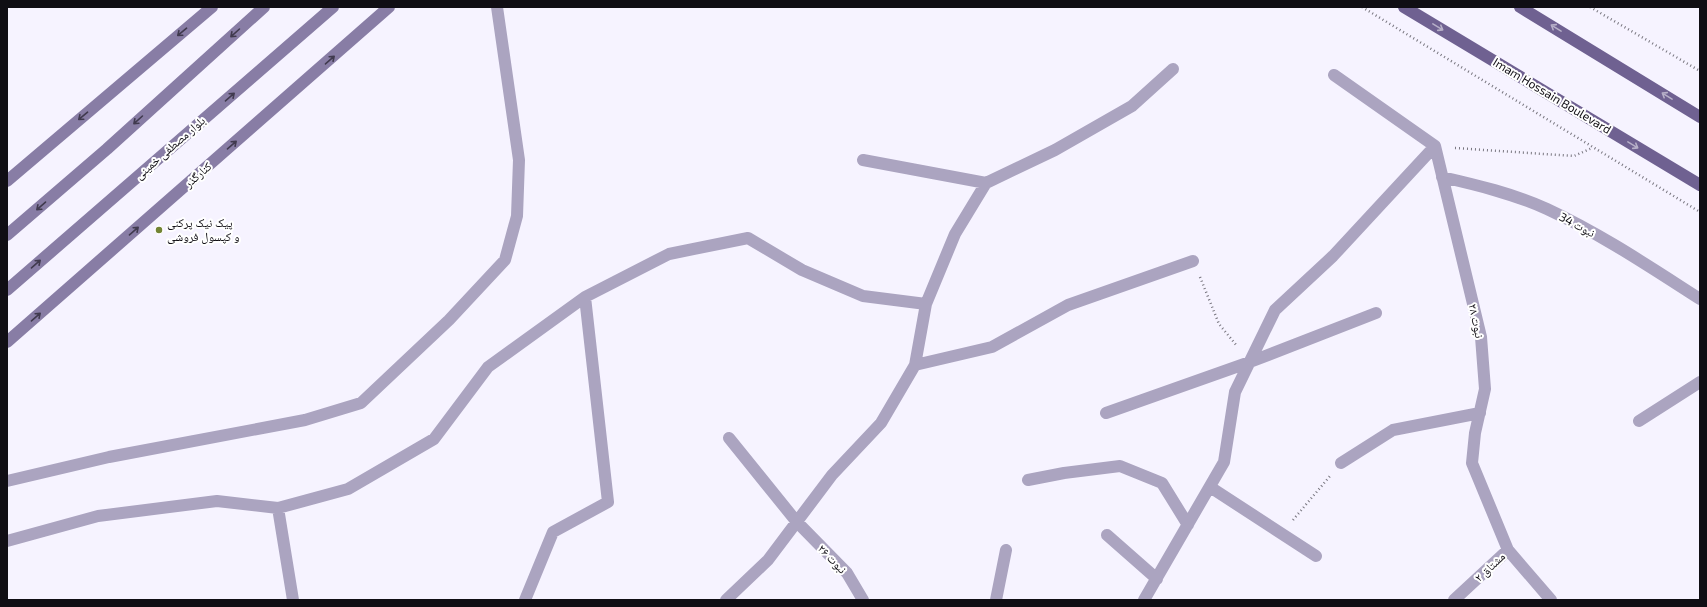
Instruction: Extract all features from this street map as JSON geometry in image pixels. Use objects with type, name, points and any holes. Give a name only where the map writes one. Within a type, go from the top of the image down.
[{"type":"main road","name":"Imam Hossain Boulevard","points":[[1404,7],[1700,186]]},
{"type":"main road","points":[[1520,7],[1700,117]]},
{"type":"street","points":[[7,181],[212,7]]},
{"type":"street","points":[[7,235],[107,148],[264,7]]},
{"type":"street","name":"بلوار مصطفی خمینی","points":[[7,290],[333,7]]},
{"type":"street","name":"کنارگذر","points":[[7,342],[389,7]]},
{"type":"street","points":[[7,481],[109,457],[305,420],[361,403],[449,320],[505,260],[517,216],[519,160],[497,7]]},
{"type":"street","points":[[726,600],[768,560],[832,475],[881,423],[915,365],[926,304],[955,234],[986,183],[1055,150],[1132,106],[1173,69]]},
{"type":"street","points":[[1144,600],[1224,462],[1235,392],[1275,310],[1333,256],[1435,146],[1334,74]]},
{"type":"street","name":"نبوت ۲۸","points":[[1435,146],[1480,337],[1485,389],[1472,463],[1508,550],[1551,600]]},
{"type":"street","points":[[863,160],[986,183]]},
{"type":"street","name":"نبوت 34","points":[[1442,177],[1491,188],[1547,209],[1621,249],[1700,299]]},
{"type":"street","points":[[7,541],[98,516],[217,501],[278,508],[348,489],[434,439],[488,367],[585,296],[669,254],[748,238],[802,270],[863,296],[926,304]]},
{"type":"street","points":[[915,365],[992,347],[1068,305],[1193,261]]},
{"type":"street","points":[[525,600],[553,532],[608,502],[585,296]]},
{"type":"street","points":[[1106,413],[1250,362],[1376,313]]},
{"type":"street","points":[[1639,421],[1700,382]]},
{"type":"street","points":[[1341,463],[1393,430],[1480,413]]},
{"type":"street","name":"نبوت ۲۶","points":[[729,438],[796,521],[847,573],[863,600]]},
{"type":"street","points":[[1028,480],[1064,473],[1120,466],[1162,484],[1188,525]]},
{"type":"street","points":[[1210,487],[1316,556]]},
{"type":"street","points":[[278,508],[293,600]]},
{"type":"street","points":[[1107,535],[1157,579]]},
{"type":"street","points":[[996,600],[1006,550]]},
{"type":"street","name":"مشتاق ۲","points":[[1454,600],[1508,550]]},
{"type":"path","points":[[1362,7],[1700,212]]},
{"type":"path","points":[[1590,7],[1700,71]]},
{"type":"path","points":[[1435,146],[1574,156],[1592,147]]},
{"type":"path","points":[[1193,261],[1220,324],[1250,362]]},
{"type":"path","points":[[1281,534],[1341,463]]},
{"type":"place","name":"پیک نیک پرکنی و کپسول فروشی","points":[[159,230]]}]
